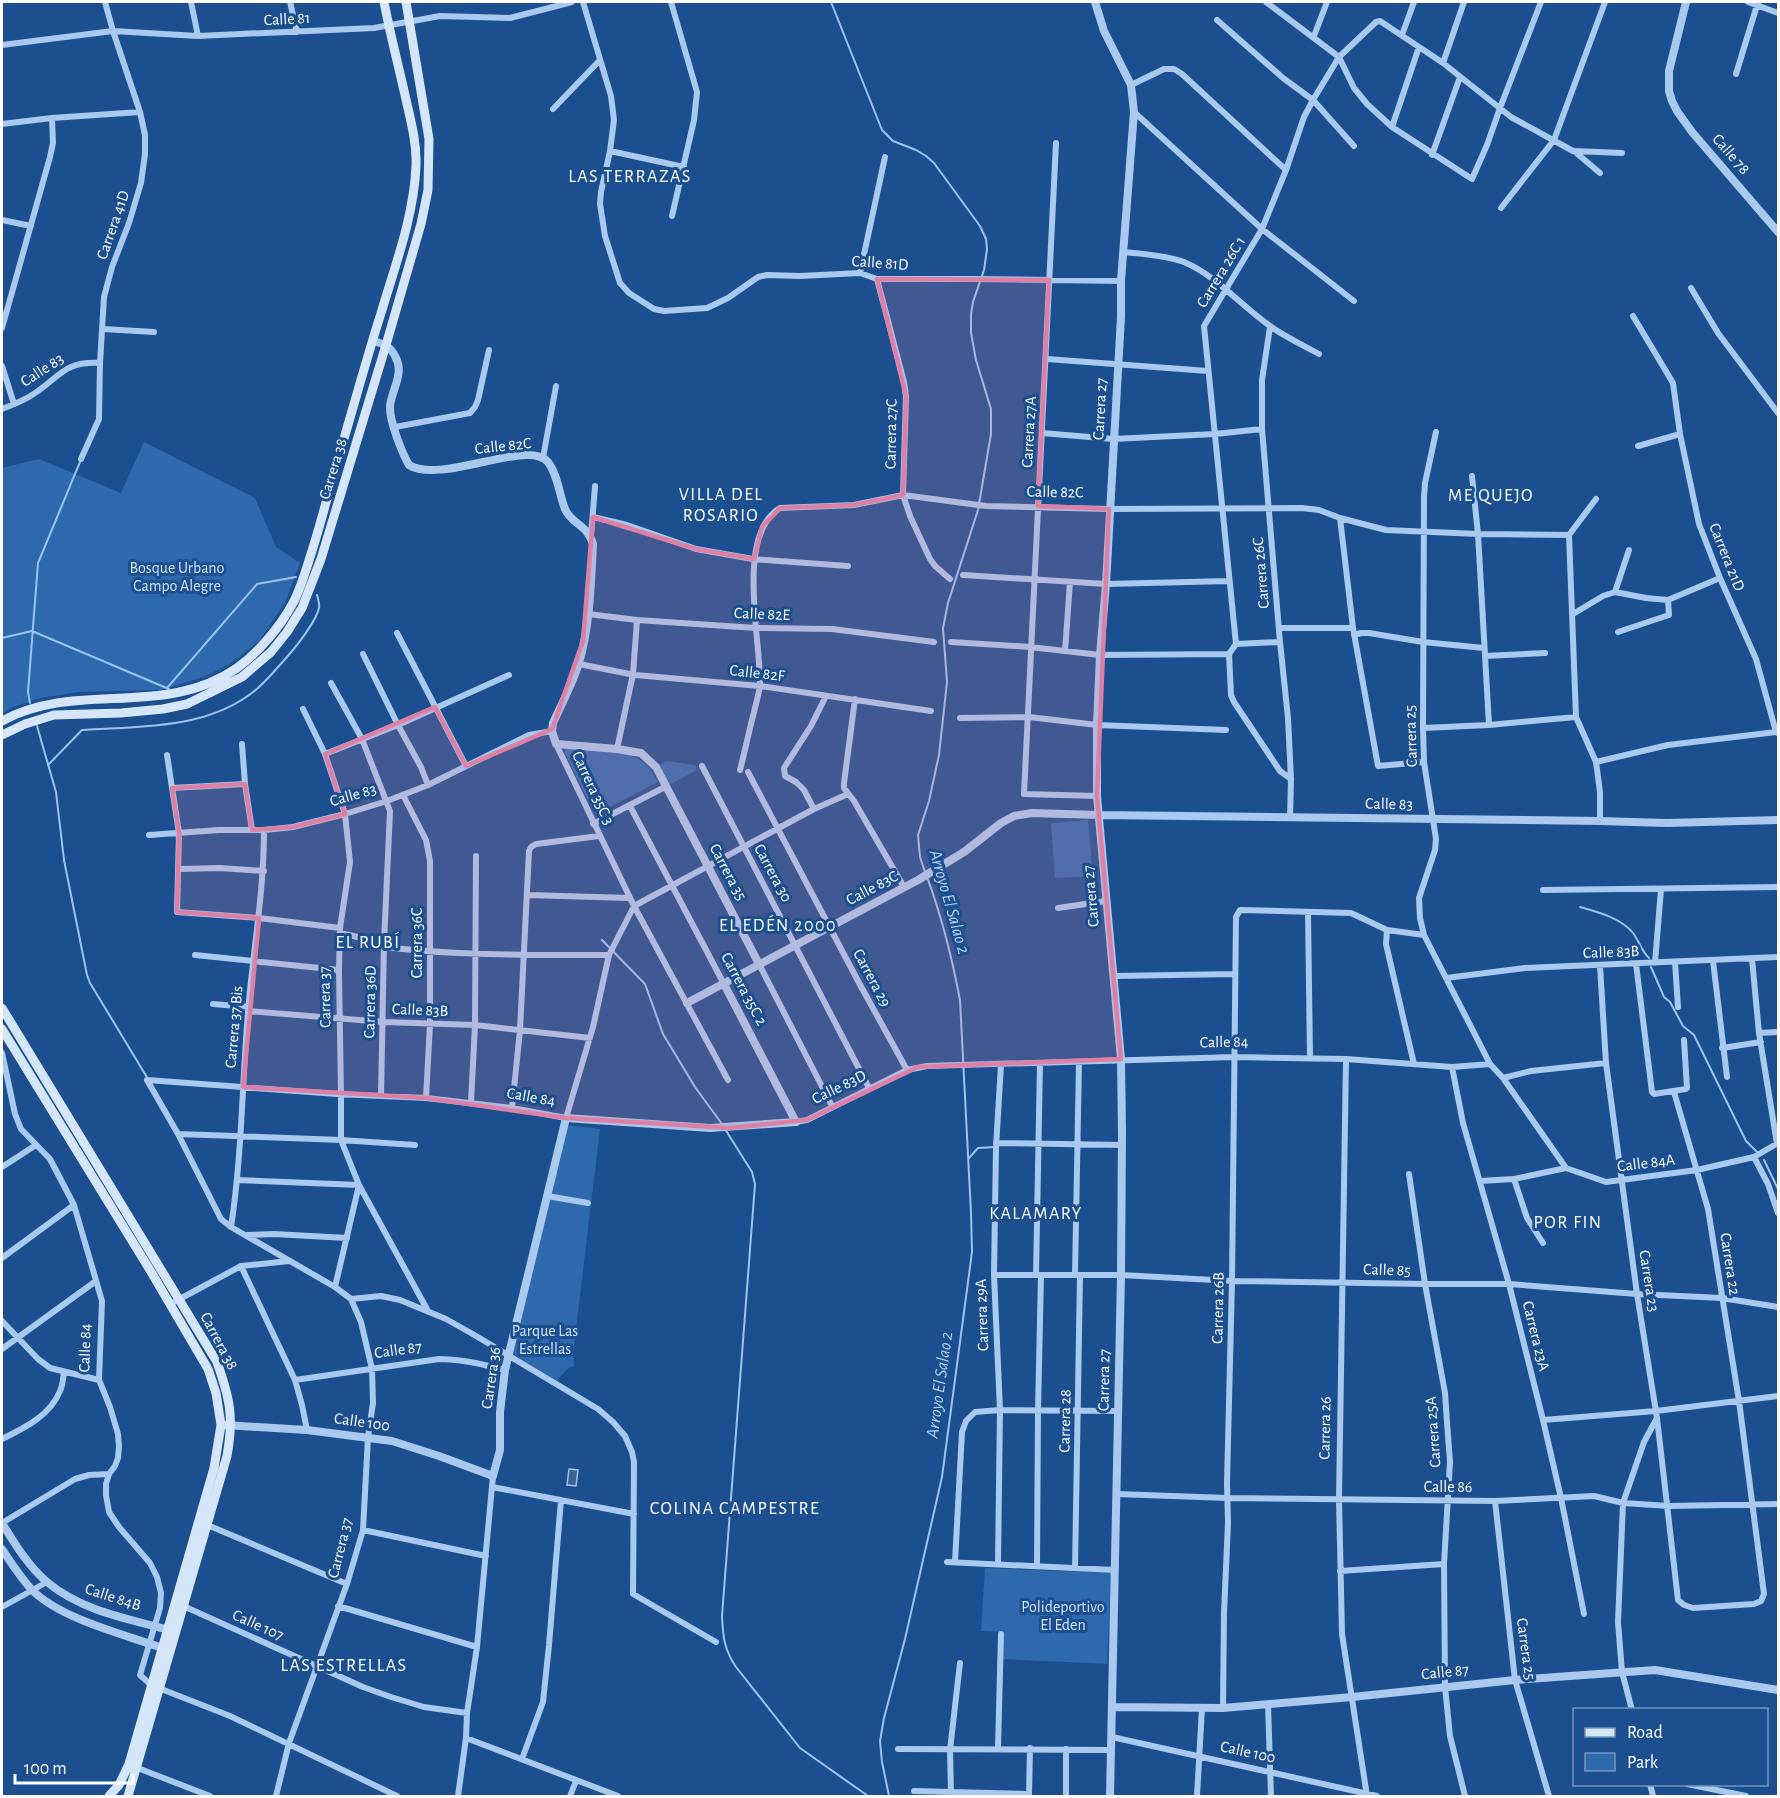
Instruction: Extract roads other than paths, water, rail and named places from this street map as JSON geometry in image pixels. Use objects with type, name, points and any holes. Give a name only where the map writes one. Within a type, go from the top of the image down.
[{"type":"main road","name":"Carrera 38","points":[[2,721],[29,708],[54,702],[155,697],[183,692],[214,681],[237,668],[262,645],[293,603],[304,576],[373,341],[410,214],[414,190],[416,164],[414,135],[384,2]]},
{"type":"main road","name":"Carrera 38","points":[[2,735],[25,724],[54,715],[163,709],[187,704],[242,677],[271,652],[302,608],[314,579],[386,345],[421,224],[428,190],[429,140],[406,2]]},
{"type":"main road","name":"Carrera 38","points":[[2,1008],[175,1302],[208,1369],[216,1393],[221,1425],[203,1523]]},
{"type":"main road","name":"Carrera 38","points":[[2,1029],[175,1302],[216,1362],[226,1389],[232,1425],[227,1456],[203,1523],[179,1605],[133,1766],[128,1797]]},
{"type":"main road","points":[[2,1052],[13,1048]]},
{"type":"main road","name":"Carrera 38","points":[[109,1797],[133,1766]]},
{"type":"street","name":"Carrera 41D","points":[[81,459],[99,418],[99,363],[104,297],[141,183],[145,154],[145,135],[140,112],[105,2]]},
{"type":"street","points":[[191,2],[198,36]]},
{"type":"street","points":[[290,2],[297,32]]},
{"type":"street","name":"Calle 81","points":[[2,45],[113,31],[198,36],[374,28],[440,16],[510,18],[572,2]]},
{"type":"street","points":[[583,2],[611,96],[614,120],[610,151],[684,167]]},
{"type":"street","points":[[670,2],[697,92],[694,120],[672,216]]},
{"type":"street","name":"Carrera 27","points":[[1095,2],[1104,30],[1131,85],[1134,112],[1121,281],[1097,725],[1097,796],[1121,1059],[1121,1275],[1110,1797]]},
{"type":"street","points":[[1266,2],[1273,4],[1339,57],[1354,88],[1367,104],[1392,127],[1472,180],[1541,2]]},
{"type":"street","points":[[1314,36],[1327,2]]},
{"type":"street","points":[[1414,2],[1402,35],[1443,63],[1510,117],[1574,151],[1600,173]]},
{"type":"street","points":[[1443,63],[1464,2]]},
{"type":"street","points":[[1501,208],[1554,140],[1605,2]]},
{"type":"street","name":"Calle 78","points":[[1686,2],[1669,71],[1669,91],[1677,111],[1692,132],[1777,227]]},
{"type":"street","points":[[1748,2],[1758,3],[1779,14]]},
{"type":"street","points":[[1736,74],[1758,3]]},
{"type":"street","points":[[1217,20],[1283,78],[1313,100],[1354,146]]},
{"type":"street","name":"Carrera 26C 1","points":[[1236,644],[1204,326],[1262,229],[1304,117],[1339,57],[1354,40],[1376,22],[1380,21],[1402,35]]},
{"type":"street","points":[[1392,127],[1419,47]]},
{"type":"street","points":[[553,110],[600,60]]},
{"type":"street","points":[[1131,85],[1164,69],[1174,69],[1286,170]]},
{"type":"street","points":[[1432,155],[1460,77]]},
{"type":"street","points":[[2,124],[140,112]]},
{"type":"street","points":[[1134,112],[1262,229],[1354,301]]},
{"type":"street","points":[[2,328],[2,320],[50,158],[53,143],[52,118]]},
{"type":"street","name":"Carrera 27A","points":[[1056,143],[1024,794],[1097,796]]},
{"type":"street","name":"Calle 81D","points":[[610,151],[600,204],[605,236],[620,283],[640,302],[654,309],[664,311],[707,308],[767,275],[860,273],[877,279],[1121,281]]},
{"type":"street","points":[[1574,151],[1622,153]]},
{"type":"street","points":[[860,273],[885,158]]},
{"type":"street","points":[[2,220],[31,226]]},
{"type":"street","points":[[1124,252],[1153,255],[1184,262],[1226,290],[1270,327],[1319,354]]},
{"type":"street","name":"Carrera 27C","points":[[877,279],[906,396],[903,495],[930,559],[950,579]]},
{"type":"street","points":[[1691,288],[1718,333],[1779,413]]},
{"type":"street","name":"Carrera 21D","points":[[1633,316],[1673,383],[1680,434],[1699,524],[1756,659],[1777,733]]},
{"type":"street","name":"Carrera 26C","points":[[1270,327],[1262,380],[1263,429],[1288,718],[1292,779],[1290,818]]},
{"type":"street","points":[[103,329],[154,332]]},
{"type":"street","points":[[373,341],[386,345],[394,353],[399,366],[390,406],[395,427],[470,413],[478,400],[489,350]]},
{"type":"street","points":[[1047,359],[1208,371]]},
{"type":"street","name":"Calle 83","points":[[2,409],[34,394],[69,368],[85,363],[99,363]]},
{"type":"street","points":[[2,366],[14,404]]},
{"type":"street","points":[[543,458],[556,386]]},
{"type":"street","name":"Calle 82C","points":[[395,427],[409,465],[426,470],[441,470],[502,458],[533,455],[543,458],[552,469],[566,511],[591,536]]},
{"type":"street","points":[[1042,433],[1113,439],[1263,429]]},
{"type":"street","name":"Carrera 25","points":[[1424,935],[1419,898],[1435,850],[1436,838],[1424,762],[1425,483],[1436,432]]},
{"type":"street","points":[[1638,446],[1680,434]]},
{"type":"street","points":[[1472,476],[1478,534],[1489,725]]},
{"type":"street","points":[[552,730],[579,664],[588,614],[595,486]]},
{"type":"street","name":"Calle 82C","points":[[753,559],[762,527],[772,513],[783,507],[854,505],[903,495],[986,506],[1223,507],[1319,510],[1386,530],[1569,535]]},
{"type":"street","points":[[1596,499],[1569,535],[1576,717],[1596,762],[1600,792],[1600,820]]},
{"type":"street","points":[[593,517],[627,525],[696,549],[753,559],[848,566]]},
{"type":"street","points":[[1340,518],[1354,631],[1378,766],[1424,762]]},
{"type":"street","points":[[1615,592],[1629,550]]},
{"type":"street","points":[[740,771],[760,686],[753,559]]},
{"type":"street","points":[[963,575],[1106,584],[1229,581]]},
{"type":"street","points":[[1573,614],[1615,592],[1668,600],[1720,578]]},
{"type":"street","points":[[1065,651],[1070,582]]},
{"type":"street","points":[[1618,632],[1669,615],[1668,600]]},
{"type":"street","name":"Calle 82E","points":[[588,614],[637,620],[756,628],[832,629],[934,642]]},
{"type":"street","points":[[556,744],[617,749],[633,674],[637,620]]},
{"type":"street","points":[[1279,628],[1354,631],[1423,642],[1485,648]]},
{"type":"street","points":[[397,633],[466,766]]},
{"type":"street","points":[[951,642],[1030,647],[1100,655],[1229,654]]},
{"type":"street","points":[[1280,642],[1236,644],[1229,654],[1231,695],[1280,771],[1292,779]]},
{"type":"street","points":[[1485,656],[1545,653]]},
{"type":"street","points":[[363,654],[421,767],[428,786]]},
{"type":"street","name":"Calle 82F","points":[[579,664],[633,674],[760,686],[932,711]]},
{"type":"street","points":[[325,754],[398,725],[509,675]]},
{"type":"street","name":"Carrera 36D","points":[[331,683],[362,739],[390,811],[381,1096]]},
{"type":"street","points":[[814,809],[801,786],[785,776],[784,768],[811,726],[826,696]]},
{"type":"street","points":[[855,699],[844,788],[904,887]]},
{"type":"street","name":"Carrera 37","points":[[303,709],[325,754],[345,814],[350,862],[340,931],[341,1140],[359,1185],[429,1311]]},
{"type":"street","points":[[960,718],[1029,717],[1097,725],[1226,730]]},
{"type":"street","points":[[1423,728],[1576,717]]},
{"type":"street","name":"Calle 83","points":[[149,835],[293,827],[345,814],[428,786],[529,735],[552,730]]},
{"type":"street","name":"Carrera 35C 3","points":[[552,730],[556,744],[593,824],[634,906],[729,1080]]},
{"type":"street","points":[[1596,762],[1668,745],[1777,733]]},
{"type":"street","points":[[242,744],[252,830]]},
{"type":"street","name":"Carrera 35","points":[[617,749],[641,753],[656,767],[832,1106]]},
{"type":"street","points":[[167,755],[178,832],[177,912],[259,918],[340,931],[384,945],[430,953],[524,956],[611,951]]},
{"type":"street","name":"Carrera 30","points":[[702,766],[870,1089]]},
{"type":"street","name":"Carrera 29","points":[[748,772],[907,1070]]},
{"type":"street","points":[[172,788],[245,784]]},
{"type":"street","points":[[593,824],[665,787]]},
{"type":"street","points":[[634,906],[814,809],[848,794]]},
{"type":"street","name":"Carrera 36C","points":[[403,795],[426,840],[430,861],[430,1024],[426,1098]]},
{"type":"street","name":"Carrera 35C 2","points":[[630,806],[796,1122]]},
{"type":"street","name":"Calle 83","points":[[1001,823],[1014,816],[1032,813],[1290,818],[1600,820],[1667,823],[1779,820]]},
{"type":"street","name":"Calle 83C","points":[[687,1003],[936,870],[964,852],[1001,823]]},
{"type":"street","name":"Carrera 37 Bis","points":[[231,1227],[238,1180],[249,1009],[264,871],[264,830]]},
{"type":"street","points":[[512,1108],[520,1030],[529,851],[536,844],[599,836]]},
{"type":"street","points":[[471,1102],[475,1025],[476,856]]},
{"type":"street","points":[[179,869],[220,868],[264,871]]},
{"type":"street","points":[[1543,890],[1779,887]]},
{"type":"street","points":[[1652,963],[1661,889]]},
{"type":"street","points":[[527,895],[630,898]]},
{"type":"street","points":[[1058,908],[1106,901]]},
{"type":"street","name":"Carrera 36","points":[[458,1797],[477,1647],[493,1476],[500,1450],[500,1412],[505,1370],[566,1118],[590,1038],[611,951],[634,906]]},
{"type":"street","name":"Carrera 26B","points":[[1224,1708],[1236,917],[1240,910],[1308,912]]},
{"type":"street","points":[[1310,1057],[1308,912],[1352,913],[1387,930],[1424,935],[1490,1064],[1503,1078],[1566,1168],[1514,1179],[1480,1181]]},
{"type":"street","points":[[1387,930],[1386,944],[1414,1064]]},
{"type":"street","points":[[195,955],[339,970]]},
{"type":"street","name":"Calle 83B","points":[[1446,978],[1525,968],[1779,957]]},
{"type":"street","points":[[1752,959],[1761,1042],[1778,1144]]},
{"type":"street","points":[[1713,961],[1726,1077]]},
{"type":"street","points":[[1675,962],[1678,1007]]},
{"type":"street","points":[[1636,964],[1652,1092],[1657,1094],[1674,1092],[1686,1089],[1688,1086],[1684,1040]]},
{"type":"street","name":"Carrera 23","points":[[1600,966],[1606,1063],[1637,1294],[1657,1414],[1678,1600]]},
{"type":"street","points":[[1113,976],[1235,974]]},
{"type":"street","name":"Calle 83B","points":[[213,1004],[340,1019],[475,1025],[590,1038]]},
{"type":"street","points":[[1760,1033],[1779,1032]]},
{"type":"street","points":[[1722,1048],[1761,1042]]},
{"type":"street","name":"Calle 84","points":[[2,1052],[5,1078],[21,1129],[50,1159],[74,1205],[102,1301],[99,1380],[110,1407],[120,1446],[118,1458],[106,1484],[106,1495],[109,1512],[150,1563],[157,1577],[161,1593],[160,1608],[140,1676],[156,1687]]},
{"type":"street","name":"Calle 84","points":[[958,1065],[1235,1057],[1310,1057],[1452,1067],[1490,1064]]},
{"type":"street","name":"Carrera 26","points":[[1346,1059],[1339,1500],[1340,1571],[1342,1634],[1366,1795]]},
{"type":"street","name":"Carrera 28","points":[[1075,1568],[1079,1062]]},
{"type":"street","points":[[1503,1078],[1531,1071],[1606,1063]]},
{"type":"street","points":[[1037,1566],[1040,1064]]},
{"type":"street","name":"Calle 83D","points":[[730,1128],[807,1120],[907,1070],[927,1066],[958,1065]]},
{"type":"street","name":"Carrera 29A","points":[[998,1563],[1000,1410],[994,1275],[996,1143],[1002,1065]]},
{"type":"street","name":"Carrera 23A","points":[[1452,1067],[1463,1123],[1509,1284],[1543,1420],[1584,1614]]},
{"type":"street","name":"Calle 84","points":[[178,1134],[147,1080],[342,1095],[426,1098],[471,1102],[566,1118],[730,1128]]},
{"type":"street","name":"Carrera 22","points":[[1674,1092],[1708,1209],[1739,1401],[1764,1594],[1761,1601],[1754,1604],[1693,1608],[1678,1600]]},
{"type":"street","points":[[415,1145],[178,1134],[221,1219],[231,1227],[335,1287],[351,1299],[381,1296],[400,1300],[455,1323],[598,1410],[619,1429],[632,1452],[633,1594],[716,1642]]},
{"type":"street","points":[[996,1143],[1122,1145]]},
{"type":"street","name":"Calle 84A","points":[[1566,1168],[1606,1182],[1697,1170],[1759,1155],[1778,1144]]},
{"type":"street","points":[[2,1167],[36,1145]]},
{"type":"street","points":[[1759,1155],[1779,1213]]},
{"type":"street","name":"Carrera 25A","points":[[1409,1174],[1444,1393],[1450,1462],[1444,1564],[1445,1687],[1450,1736],[1465,1797]]},
{"type":"street","points":[[1514,1179],[1527,1218],[1543,1244]]},
{"type":"street","points":[[238,1180],[359,1185],[335,1287]]},
{"type":"street","points":[[547,1196],[588,1203]]},
{"type":"street","points":[[2,1258],[74,1205]]},
{"type":"street","points":[[246,1235],[273,1234],[347,1238]]},
{"type":"street","points":[[175,1302],[241,1266],[290,1261]]},
{"type":"street","points":[[241,1266],[295,1380],[307,1430]]},
{"type":"street","name":"Calle 85","points":[[994,1275],[1121,1275],[1232,1281],[1509,1284],[1722,1298],[1779,1307]]},
{"type":"street","points":[[2,1349],[96,1281]]},
{"type":"street","name":"Carrera 37","points":[[276,1797],[289,1743],[347,1584],[363,1530],[368,1437],[373,1403],[372,1369],[361,1322],[351,1299]]},
{"type":"street","points":[[2,1321],[38,1359],[50,1368],[99,1380]]},
{"type":"street","name":"Calle 87","points":[[295,1380],[439,1359],[454,1359],[505,1370]]},
{"type":"street","points":[[2,1439],[45,1413],[61,1390],[64,1372]]},
{"type":"street","points":[[1543,1420],[1657,1414],[1779,1396]]},
{"type":"street","points":[[1115,1570],[951,1562],[962,1431],[966,1421],[975,1412],[1000,1410],[1118,1411]]},
{"type":"street","points":[[1631,1708],[1622,1672],[1618,1622],[1623,1503],[1644,1442],[1657,1414]]},
{"type":"street","name":"Calle 100","points":[[221,1425],[307,1430],[392,1441],[493,1476]]},
{"type":"street","points":[[2,1523],[75,1479],[88,1475],[109,1474]]},
{"type":"street","points":[[492,1487],[634,1514]]},
{"type":"street","name":"Calle 86","points":[[1117,1494],[1227,1498],[1494,1501],[1594,1496],[1623,1503],[1668,1506],[1779,1504]]},
{"type":"street","points":[[522,1759],[543,1702],[561,1500]]},
{"type":"street","name":"Carrera 25","points":[[1494,1501],[1515,1680],[1549,1797]]},
{"type":"street","name":"Calle 84B","points":[[2,1523],[19,1550],[47,1582],[71,1599],[100,1611],[172,1630]]},
{"type":"street","points":[[203,1523],[347,1584]]},
{"type":"street","points":[[363,1530],[486,1556]]},
{"type":"street","name":"Calle 84B","points":[[2,1549],[32,1590],[58,1608],[81,1619],[166,1650]]},
{"type":"street","points":[[1340,1571],[1444,1564]]},
{"type":"street","points":[[2,1608],[47,1582]]},
{"type":"street","name":"Calle 107","points":[[179,1605],[390,1697],[424,1707],[467,1713]]},
{"type":"street","points":[[338,1606],[477,1647]]},
{"type":"street","points":[[998,1749],[1001,1634]]},
{"type":"street","points":[[951,1793],[950,1750],[960,1663]]},
{"type":"street","name":"Calle 87","points":[[1113,1707],[1224,1708],[1515,1680],[1655,1670],[1779,1690]]},
{"type":"street","points":[[156,1687],[230,1716],[397,1797]]},
{"type":"street","points":[[1268,1704],[1271,1797]]},
{"type":"street","points":[[1197,1797],[1202,1708]]},
{"type":"street","name":"Calle 100","points":[[1112,1737],[1377,1797]]},
{"type":"street","points":[[466,1738],[618,1797]]},
{"type":"street","points":[[914,1791],[1029,1795],[1030,1748]]},
{"type":"street","points":[[898,1749],[1111,1750]]},
{"type":"street","points":[[1066,1749],[1066,1797]]},
{"type":"street","points":[[133,1766],[210,1797]]},
{"type":"street","points":[[570,1797],[576,1781]]},
{"type":"street","points":[[1692,1786],[1746,1797]]},
{"type":"waterway","name":"Arroyo El Salao 2","points":[[831,2],[882,130],[893,141],[916,150],[934,163],[980,226],[986,239],[984,270],[971,314],[971,333],[976,360],[991,409],[991,434],[978,510],[948,603],[943,628],[947,682],[939,755],[929,801],[918,835],[920,857],[925,872]]},
{"type":"waterway","points":[[30,703],[28,692],[38,563],[80,462]]},
{"type":"waterway","points":[[167,688],[257,584],[296,577]]},
{"type":"waterway","points":[[48,765],[82,730],[174,723],[218,712],[239,702],[267,679],[303,637],[318,613],[317,595]]},
{"type":"waterway","points":[[2,638],[32,631],[169,689]]},
{"type":"waterway","points":[[37,726],[56,792],[64,860],[87,975],[148,1079]]},
{"type":"waterway","name":"Arroyo El Salao 2","points":[[889,1796],[880,1741],[942,1477],[972,1252],[960,1000],[946,938],[927,877]]},
{"type":"waterway","points":[[1580,907],[1609,916],[1622,923],[1633,933],[1649,958]]},
{"type":"waterway","points":[[602,940],[645,984],[663,1034],[695,1087],[722,1124]]},
{"type":"waterway","points":[[1651,967],[1664,997],[1670,1002],[1683,1026],[1694,1035],[1746,1141],[1758,1153]]},
{"type":"waterway","points":[[725,1129],[752,1172],[755,1184],[722,1616],[725,1643],[736,1667],[800,1748],[868,1796]]},
{"type":"waterway","points":[[969,1158],[978,1148],[995,1147]]},
{"type":"waterway","points":[[1764,1160],[1778,1189]]},
{"type":"district","name":"LAS TERRAZAS","points":[[630,177]]},
{"type":"district","name":"ME QUEJO","points":[[1491,496]]},
{"type":"district","name":"VILLA DEL ROSARIO","points":[[721,505]]},
{"type":"district","name":"EL EDÉN 2000","points":[[778,926]]},
{"type":"district","name":"EL RUBÍ","points":[[368,943]]},
{"type":"district","name":"KALAMARY","points":[[1036,1214]]},
{"type":"district","name":"POR FIN","points":[[1568,1223]]},
{"type":"district","name":"COLINA CAMPESTRE","points":[[735,1509]]},
{"type":"district","name":"LAS ESTRELLAS","points":[[344,1666]]},
{"type":"park label","name":"Bosque Urbano Campo Alegre","points":[[177,577]]},
{"type":"park label","name":"Parque Las Estrellas","points":[[545,1340]]},
{"type":"park label","name":"Polideportivo El Eden","points":[[1063,1616]]}]
